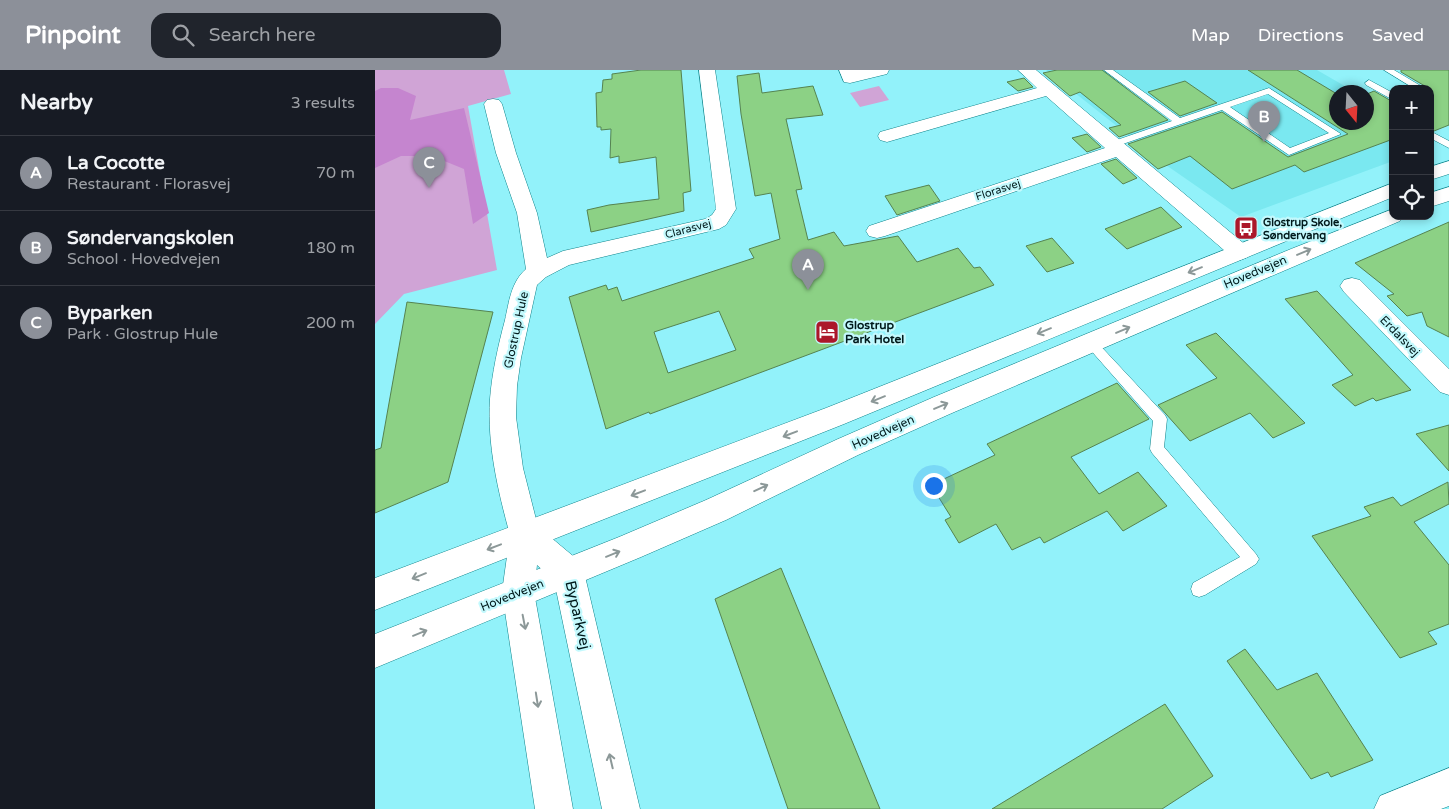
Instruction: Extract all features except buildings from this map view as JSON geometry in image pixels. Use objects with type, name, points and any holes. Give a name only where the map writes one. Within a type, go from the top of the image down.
[{"type":"street","name":"Clarasvej","points":[[538,271],[563,259],[711,224],[724,215],[726,209],[707,70]]},
{"type":"street","points":[[847,70],[850,78],[881,70]]},
{"type":"street","points":[[1027,70],[1240,252]]},
{"type":"street","points":[[887,136],[1050,90]]},
{"type":"street","points":[[493,104],[506,153],[527,213],[538,271]]},
{"type":"street","name":"Florasvej","points":[[877,231],[1117,147]]},
{"type":"street","points":[[1434,172],[1449,166]]},
{"type":"street","name":"Hovedvejen","points":[[375,594],[835,416],[1389,191]]},
{"type":"street","points":[[1434,199],[1449,193]]},
{"type":"street","name":"Hovedvejen","points":[[375,651],[716,510],[848,447],[943,405],[1091,344],[1307,250],[1389,218]]},
{"type":"street","name":"Glostrup Hule","points":[[525,535],[513,484],[504,430],[503,401],[524,288],[528,280],[538,271]]},
{"type":"street","name":"Erdalsvej","points":[[1352,286],[1449,385]]},
{"type":"street","points":[[525,535],[518,592],[554,809]]},
{"type":"street","name":"Byparkvej","points":[[525,535],[568,572],[621,809]]},
{"type":"street","points":[[1393,809],[1449,787]]},
{"type":"lane","points":[[1108,70],[1179,122]]},
{"type":"lane","points":[[1388,70],[1415,85]]},
{"type":"lane","points":[[1369,83],[1389,95]]},
{"type":"lane","points":[[1117,147],[1179,122],[1224,107],[1269,92],[1336,134],[1289,152],[1224,107]]},
{"type":"lane","points":[[1434,136],[1449,145]]},
{"type":"lane","points":[[1091,344],[1160,419],[1157,448],[1251,559],[1199,588]]},
{"type":"shaded area","points":[[375,70],[504,70],[511,94],[468,106],[497,270],[404,294],[375,324]]},
{"type":"shaded area","points":[[1046,70],[1317,70],[1343,85],[1329,85],[1329,130],[1374,130],[1374,103],[1389,113],[1389,162],[1241,217],[1166,165]]},
{"type":"shaded area","points":[[879,86],[889,100],[860,107],[850,93]]},
{"type":"shaded area","points":[[381,88],[398,88],[416,96],[410,120],[464,108],[489,213],[473,224],[464,169],[432,156],[401,156],[375,168],[375,91]]},
{"type":"place","name":"Søndervangskolen","points":[[1264,142]]},
{"type":"place","name":"Byparken","points":[[429,188]]},
{"type":"place","name":"Glostrup Skole, Søndervang","points":[[1246,228]]},
{"type":"place","name":"La Cocotte","points":[[808,290]]},
{"type":"place","name":"Glostrup Park Hotel","points":[[827,332]]}]
